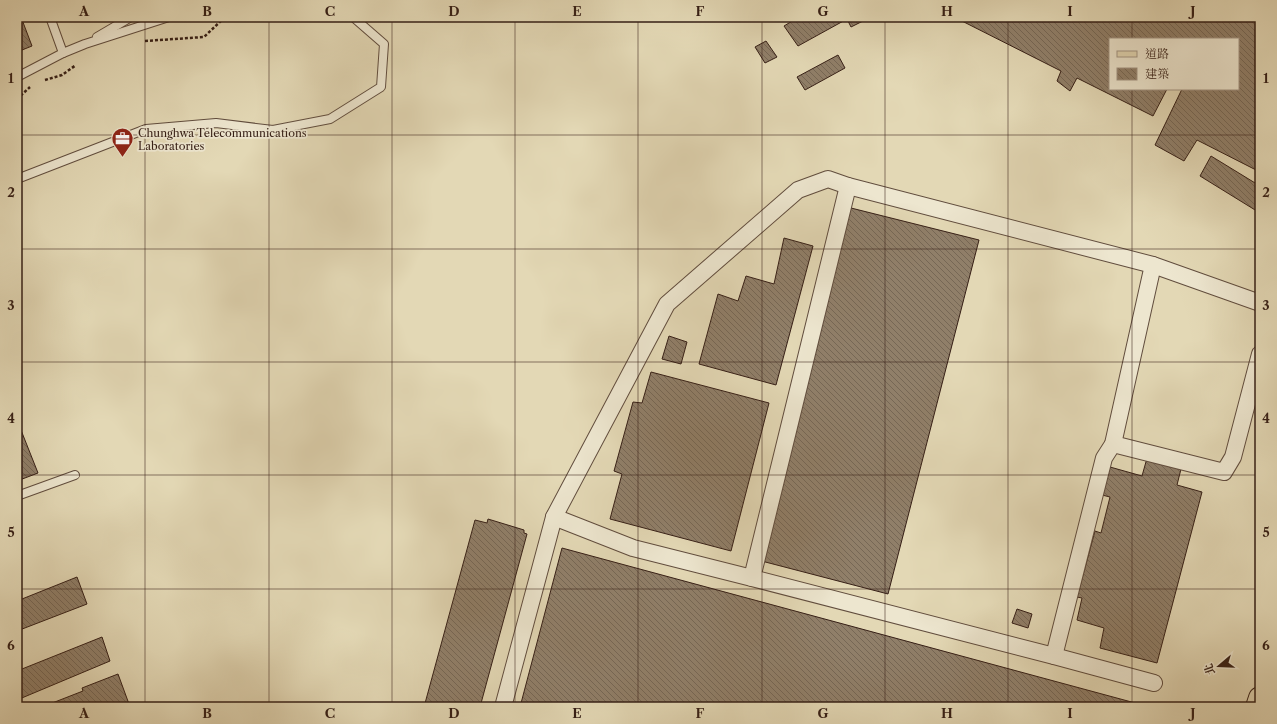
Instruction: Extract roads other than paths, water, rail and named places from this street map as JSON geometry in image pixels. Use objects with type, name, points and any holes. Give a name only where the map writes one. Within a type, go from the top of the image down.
[{"type":"main road","points":[[1257,707],[1260,698]]},
{"type":"street","points":[[503,707],[554,517],[667,304],[798,190],[828,179],[848,186],[1153,265],[1260,304]]},
{"type":"street","points":[[752,578],[848,186]]},
{"type":"street","points":[[1054,656],[1104,458],[1112,444],[1153,265]]},
{"type":"street","points":[[1112,444],[1224,472],[1233,457],[1260,354]]},
{"type":"street","points":[[554,517],[633,548],[1154,683]]},
{"type":"lane","points":[[50,17],[63,53]]},
{"type":"lane","points":[[85,44],[131,17]]},
{"type":"lane","points":[[17,77],[63,53],[85,44],[169,17]]},
{"type":"lane","points":[[17,179],[146,129],[216,123],[273,130],[330,119],[381,87],[384,44],[353,17]]},
{"type":"lane","points":[[17,496],[75,475]]},
{"type":"place","name":"Chunghwa Telecommunications Laboratories","points":[[123,158]]}]
